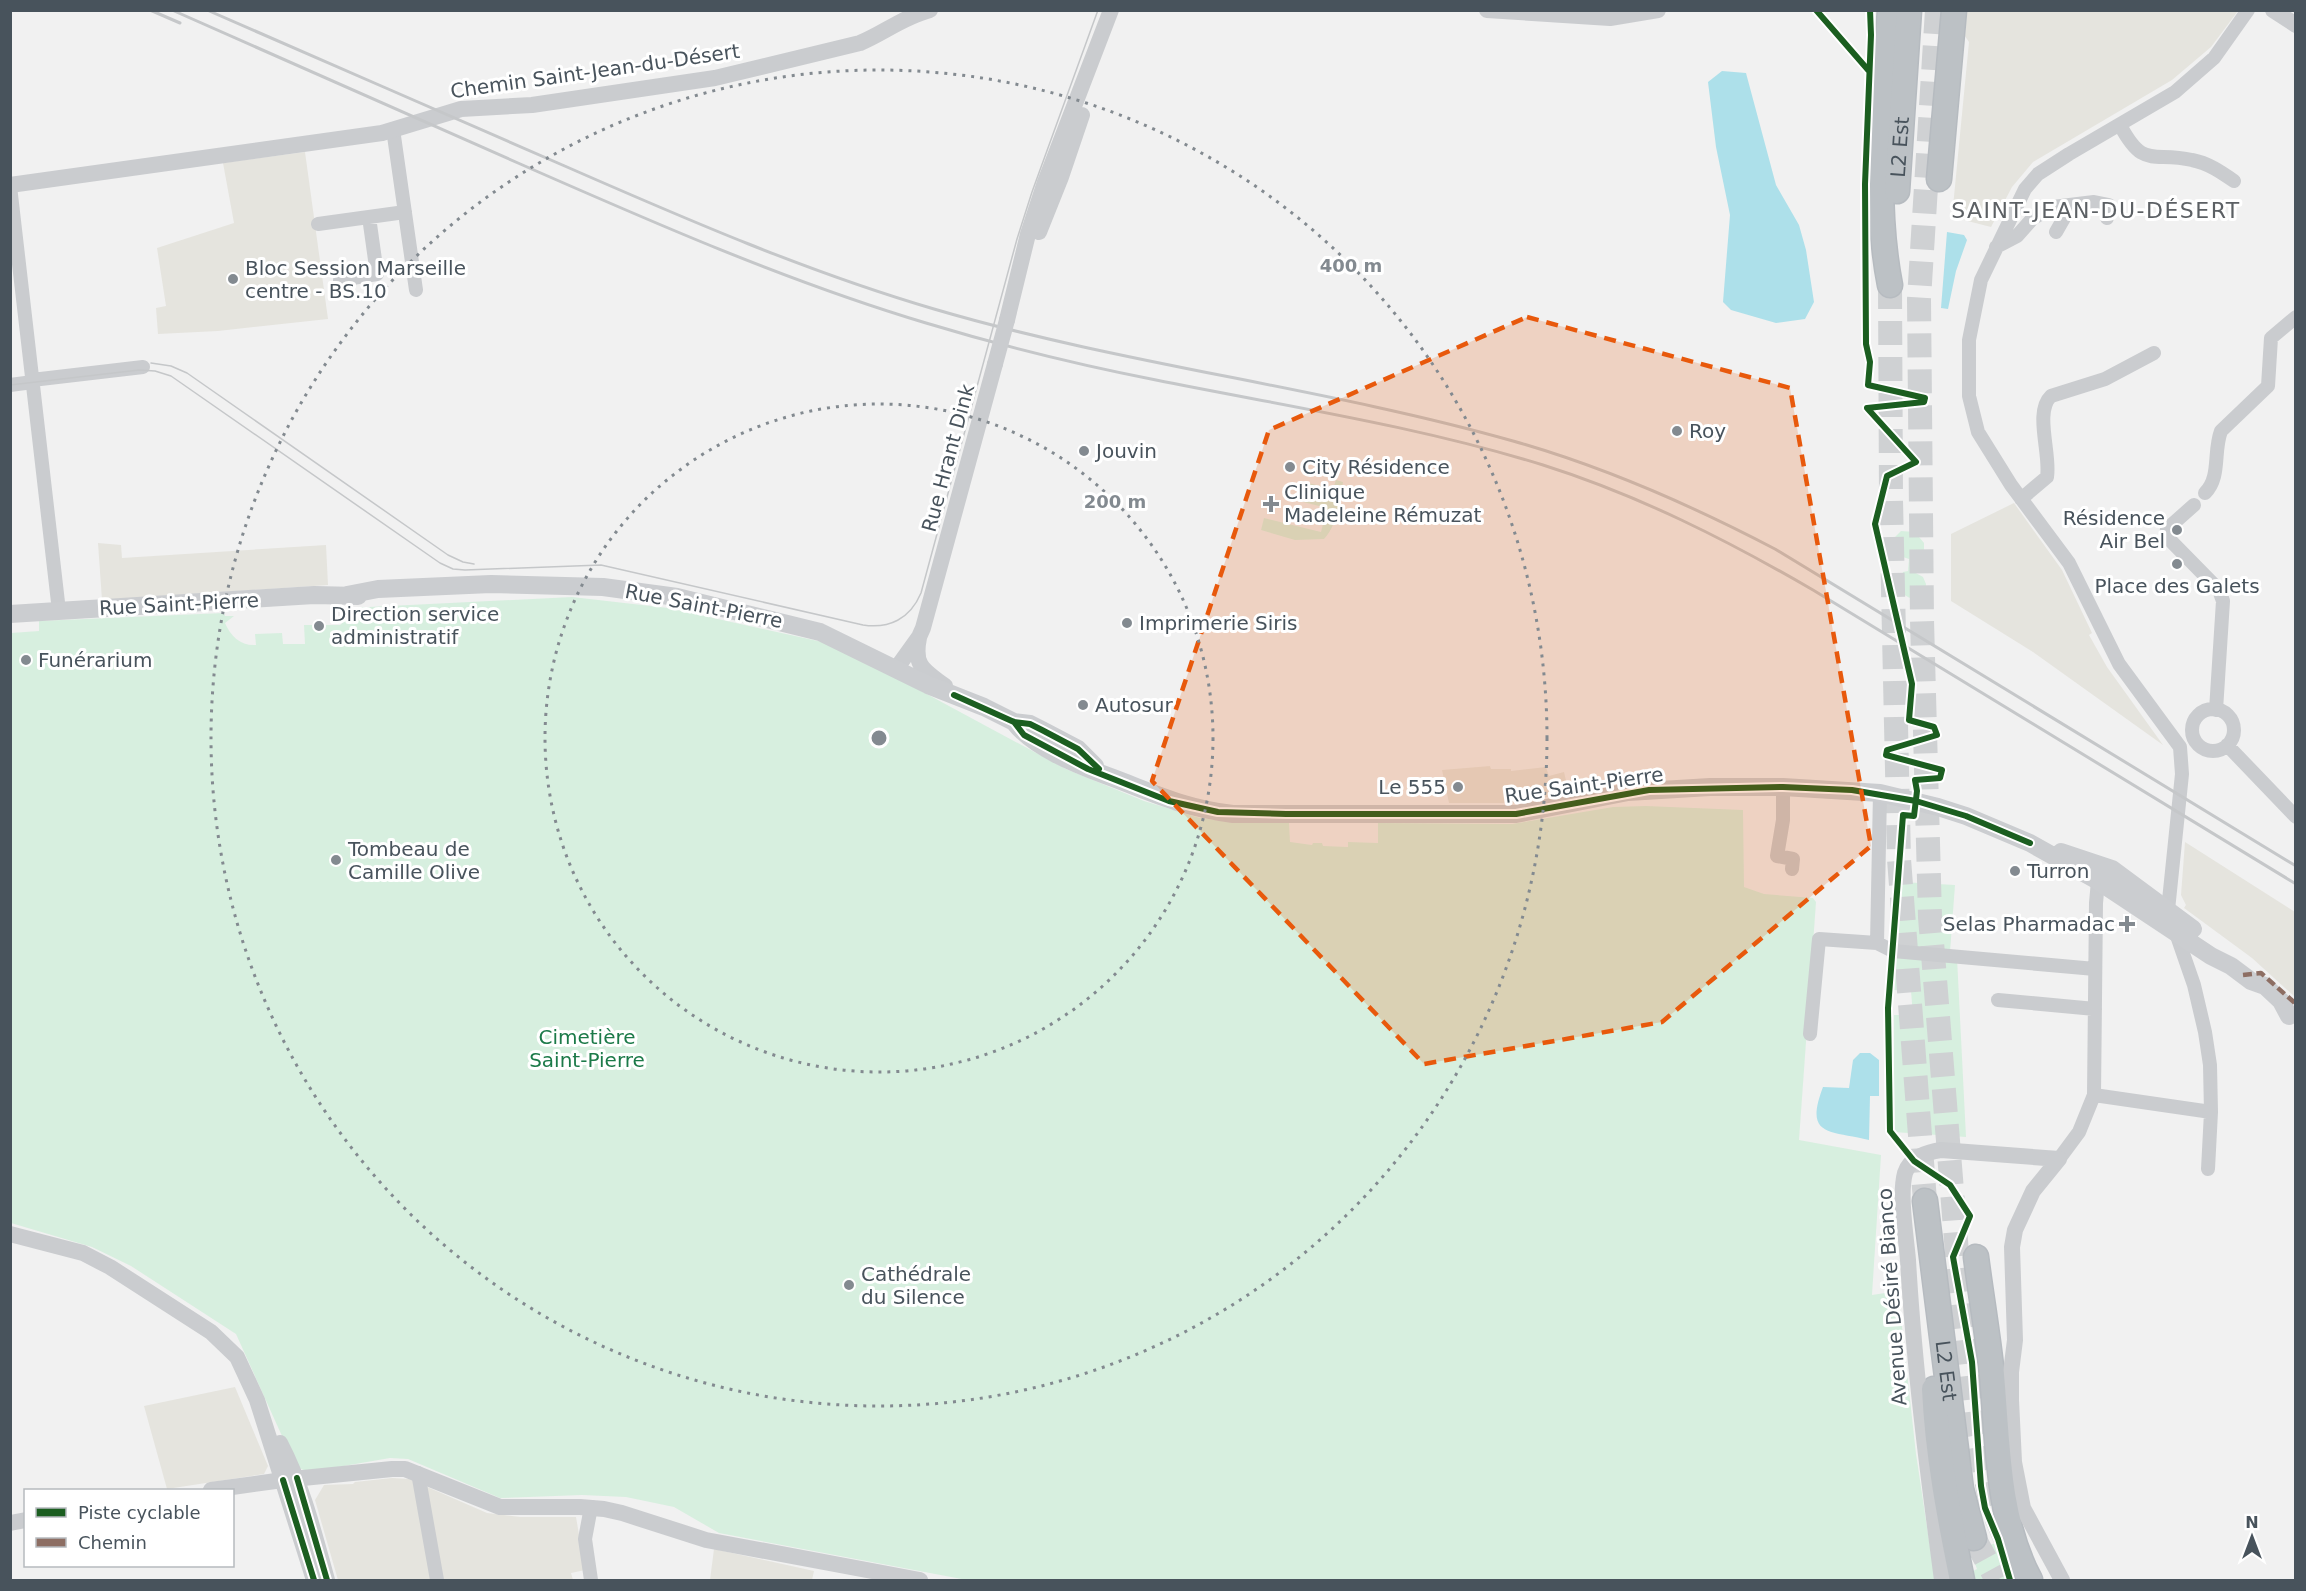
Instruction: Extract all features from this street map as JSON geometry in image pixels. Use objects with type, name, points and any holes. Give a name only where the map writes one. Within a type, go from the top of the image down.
[{"type":"highway","name":"L2 Est","points":[[1890,10],[1882,134],[1883,252],[1890,285],[1909,10]]},
{"type":"highway","points":[[1939,179],[1954,10]]},
{"type":"highway","name":"L2 Est","points":[[1925,1202],[1961,1490],[1974,1538]]},
{"type":"highway","points":[[1932,1257],[1936,1426],[1949,1520],[1962,1581]]},
{"type":"highway","points":[[1976,1257],[2004,1495],[2012,1535],[2030,1581]]},
{"type":"main road","name":"Rue Saint-Pierre","points":[[10,614],[347,595],[378,589],[491,584],[603,587],[640,591],[677,597],[794,624],[831,636],[899,664],[928,685],[1014,722],[1024,735],[1088,769],[1170,801],[1202,809],[1233,814],[1516,813],[1649,790],[1783,787],[1880,793],[1966,816],[2030,843],[2098,881],[2211,956],[2231,966]]},
{"type":"main road","name":"Rue Saint-Pierre","points":[[2030,843],[2090,860],[2112,869],[2217,949],[2231,966]]},
{"type":"main road","points":[[2231,966],[2251,981],[2265,986],[2281,1001],[2292,1019]]},
{"type":"street","name":"Chemin Saint-Jean-du-Désert","points":[[10,186],[347,138],[393,129],[461,109],[532,105],[749,71],[860,43],[873,38],[902,20],[930,10]]},
{"type":"street","name":"Rue Hrant Dink","points":[[954,695],[921,668],[917,652],[919,638],[996,364],[1028,234],[1045,182],[1111,10]]},
{"type":"street","name":"Rue Hrant Dink","points":[[1015,288],[1061,177],[1121,10]]},
{"type":"street","points":[[1487,10],[1610,18],[1658,10]]},
{"type":"street","points":[[1564,16],[1597,10]]},
{"type":"street","points":[[2208,1169],[2211,1112],[2210,1065],[2205,1032],[2194,985],[2168,910],[2182,774],[2180,747],[2119,664],[2069,563],[2021,499],[1978,432],[1969,396],[1969,340],[1981,280],[2023,192],[2038,174],[2068,153],[2175,92],[2214,58],[2248,10]]},
{"type":"street","points":[[2273,10],[2295,26]]},
{"type":"street","points":[[2120,125],[2130,143],[2143,155],[2156,158],[2192,159],[2210,165],[2234,181]]},
{"type":"street","points":[[393,129],[416,290]]},
{"type":"street","points":[[10,186],[59,611]]},
{"type":"street","points":[[1996,247],[2018,236],[2032,218],[2053,207],[2094,202],[2109,205],[2107,218]]},
{"type":"street","points":[[2056,232],[2068,211],[2087,207],[2094,202]]},
{"type":"street","points":[[318,224],[405,212]]},
{"type":"street","points":[[340,279],[377,274],[369,217]]},
{"type":"street","points":[[2205,494],[2214,485],[2217,441],[2221,431],[2268,386],[2271,338],[2295,316]]},
{"type":"street","points":[[2021,499],[2047,477],[2043,414],[2046,400],[2051,396],[2105,379],[2154,353]]},
{"type":"street","points":[[10,385],[143,367]]},
{"type":"street","points":[[2194,505],[2167,529],[2166,536],[2219,590],[2223,601],[2216,710]]},
{"type":"street","name":"Rue Hrant Dink","points":[[899,664],[919,638]]},
{"type":"street","points":[[2216,710],[2229,717],[2233,724],[2234,734],[2227,745],[2212,751],[2203,749],[2194,738],[2193,726],[2197,717],[2204,712],[2216,710]]},
{"type":"street","points":[[2180,747],[2194,738]]},
{"type":"street","points":[[2227,745],[2295,817]]},
{"type":"street","points":[[1783,787],[1772,855],[1793,859],[1792,869]]},
{"type":"street","points":[[1877,943],[1880,793]]},
{"type":"street","points":[[2062,1581],[2023,1508],[2014,1462],[2011,1400],[2011,1372],[2015,1340],[2012,1247],[2015,1230],[2033,1191],[2079,1132],[2094,1095],[2098,881],[2106,874],[2121,875]]},
{"type":"street","points":[[1810,1034],[1819,939],[1877,943],[1893,951],[2095,969]]},
{"type":"street","points":[[1998,1000],[2095,1009]]},
{"type":"street","points":[[2094,1095],[2211,1112]]},
{"type":"street","name":"Avenue Désiré Bianco","points":[[1942,1581],[1923,1438],[1908,1263],[1904,1185],[1906,1171],[1914,1161],[1929,1152],[1941,1150],[2059,1159]]},
{"type":"street","points":[[10,1234],[83,1253],[124,1275],[211,1332],[237,1357],[290,1479],[327,1581]]},
{"type":"street","points":[[225,1489],[290,1479],[392,1468],[418,1473],[500,1507],[591,1508],[622,1513],[706,1540],[920,1581]]},
{"type":"street","points":[[418,1473],[437,1581]]},
{"type":"street","points":[[290,1479],[314,1581]]},
{"type":"street","points":[[591,1508],[585,1539],[591,1581]]},
{"type":"highlighted area","points":[[1527,317],[1790,388],[1871,846],[1662,1022],[1424,1064],[1152,781],[1269,430]]},
{"type":"shaded area","points":[[2238,10],[2211,47],[2172,80],[2033,162],[2012,187],[1991,227],[1952,217],[1969,42],[1965,36],[1967,11]]},
{"type":"shaded area","points":[[305,152],[328,319],[218,331],[158,334],[156,308],[166,306],[157,248],[234,223],[223,163]]},
{"type":"shaded area","points":[[2014,503],[2062,570],[2092,633],[2089,635],[2107,667],[2163,745],[2033,652],[1951,601],[1951,534]]},
{"type":"shaded area","points":[[98,543],[121,545],[122,558],[326,545],[328,585],[102,600]]},
{"type":"shaded area","points":[[1490,766],[1491,769],[1511,769],[1511,771],[1546,767],[1549,776],[1564,772],[1569,793],[1514,803],[1449,803],[1442,770]]},
{"type":"shaded area","points":[[2185,842],[2295,912],[2295,997],[2252,958],[2184,908],[2186,905],[2181,895]]},
{"type":"shaded area","points":[[235,1387],[268,1466],[264,1474],[167,1489],[144,1406]]},
{"type":"shaded area","points":[[392,1478],[409,1479],[487,1513],[520,1517],[576,1517],[585,1570],[571,1573],[573,1580],[338,1580],[315,1500],[324,1485],[353,1484]]},
{"type":"shaded area","points":[[714,1549],[814,1571],[812,1580],[710,1580]]},
{"type":"green space","points":[[1336,480],[1343,482],[1339,504],[1329,533],[1324,539],[1295,540],[1261,530],[1264,518],[1321,532],[1327,508],[1295,500],[1300,481],[1333,489]]},
{"type":"green space","points":[[1901,531],[1915,532],[1924,543],[1924,552],[1917,558],[1914,572],[1923,577],[1926,584],[1925,595],[1918,598],[1908,597],[1899,590],[1903,572],[1908,571],[1909,559],[1903,557],[1894,538]]},
{"type":"green space","name":"Cimetière Saint-Pierre","points":[[572,597],[668,608],[827,643],[847,651],[1066,769],[1144,801],[1200,818],[1237,823],[1289,823],[1290,842],[1348,847],[1348,842],[1378,843],[1378,823],[1512,824],[1613,807],[1743,810],[1744,887],[1764,894],[1813,898],[1816,902],[1799,1140],[1881,1155],[1872,1295],[1898,1291],[1916,1454],[1935,1580],[967,1580],[719,1533],[674,1507],[626,1497],[582,1495],[500,1498],[408,1459],[390,1458],[309,1472],[296,1467],[236,1334],[131,1266],[92,1247],[11,1223],[11,633],[39,631],[39,621],[224,613],[225,616],[234,616],[225,623],[233,636],[246,644],[256,645],[255,634],[282,633],[283,644],[305,644],[304,625],[340,625],[347,618],[349,608]]},
{"type":"green space","points":[[1901,882],[1955,885],[1950,952],[1898,948]]},
{"type":"green space","points":[[1894,955],[1957,958],[1966,1137],[1894,1132],[1894,1015],[1913,1015],[1911,991],[1894,990]]},
{"type":"green space","points":[[2005,1539],[2022,1580],[1972,1580],[1969,1573],[1977,1569],[1971,1553]]},
{"type":"water","points":[[1722,71],[1746,73],[1776,185],[1799,225],[1806,250],[1814,302],[1805,319],[1776,323],[1731,310],[1723,302],[1730,215],[1716,147],[1708,82]]},
{"type":"water","points":[[1947,232],[1964,235],[1967,240],[1956,271],[1948,309],[1941,308]]},
{"type":"water","points":[[1860,1053],[1870,1053],[1879,1060],[1879,1096],[1870,1096],[1869,1140],[1832,1132],[1819,1123],[1817,1115],[1823,1087],[1849,1088],[1853,1060]]},
{"type":"tunnel","points":[[1937,10],[1919,299],[1922,620],[1930,917],[1959,1278],[1975,1421],[1991,1505],[2009,1548]]},
{"type":"tunnel","points":[[1890,285],[1891,500],[1899,859],[1925,1201]]},
{"type":"tunnel","points":[[1974,1538],[1997,1580]]},
{"type":"tram line","points":[[10,385],[139,370],[155,371],[171,376],[440,563],[453,569],[601,565],[863,625],[890,623],[905,616],[921,593],[1017,239],[1098,10]]},
{"type":"tram line","points":[[151,363],[171,366],[187,373],[448,555],[474,564]]},
{"type":"railway","points":[[150,10],[180,23]]},
{"type":"railway","points":[[172,10],[669,228],[822,289],[983,340],[1156,380],[1448,439],[1543,465],[1613,490],[1715,536],[1813,590],[2296,884]]},
{"type":"railway","points":[[207,10],[612,187],[841,279],[1006,329],[1441,422],[1547,451],[1647,488],[1775,549],[2296,866]]},
{"type":"marked path","points":[[2243,975],[2261,973],[2296,1004]]},
{"type":"cycle path","points":[[1816,10],[1869,71]]},
{"type":"cycle path","points":[[1870,10],[1865,184],[1866,344],[1870,362],[1868,385],[1925,398],[1924,402],[1867,408],[1916,462],[1887,476],[1875,524],[1912,684],[1909,720],[1934,727],[1937,735],[1887,750],[1886,755],[1942,770],[1940,778],[1915,780],[1917,791],[1914,816],[1903,815],[1888,1008],[1890,1131],[1914,1161],[1950,1185],[1970,1216],[1953,1257],[1972,1362],[1981,1486],[1985,1508],[1998,1539],[2010,1580]]},
{"type":"cycle path","points":[[954,695],[1014,722],[1030,724],[1042,730],[1078,749],[1099,769]]},
{"type":"cycle path","points":[[1014,722],[1024,735],[1088,769],[1169,801],[1218,812],[1516,814],[1649,790],[1783,787],[1852,790],[1916,801],[1966,816],[2030,843]]},
{"type":"cycle path","points":[[297,1478],[327,1580]]},
{"type":"cycle path","points":[[283,1480],[314,1580]]},
{"type":"place","name":"Bloc Session Marseille centre - BS.10","points":[[233,279]]},
{"type":"place","name":"Roy","points":[[1677,431]]},
{"type":"place","name":"Jouvin","points":[[1084,451]]},
{"type":"place","name":"City Résidence","points":[[1290,467]]},
{"type":"place","name":"Clinique Madeleine Rémuzat","points":[[1271,504]]},
{"type":"place","name":"Résidence Air Bel","points":[[2177,530]]},
{"type":"place","name":"Place des Galets","points":[[2177,564]]},
{"type":"place","name":"Imprimerie Siris","points":[[1127,623]]},
{"type":"place","name":"Direction service administratif","points":[[319,626]]},
{"type":"place","name":"Funérarium","points":[[26,660]]},
{"type":"place","name":"Autosur","points":[[1083,705]]},
{"type":"place","name":"Le 555","points":[[1458,787]]},
{"type":"place","name":"Tombeau de Camille Olive","points":[[336,860]]},
{"type":"place","name":"Turron","points":[[2015,871]]},
{"type":"place","name":"Selas Pharmadac","points":[[2127,924]]},
{"type":"place","name":"Cathédrale du Silence","points":[[849,1285]]},
{"type":"district","name":"SAINT-JEAN-DU-DÉSERT","points":[[2096,210]]}]
